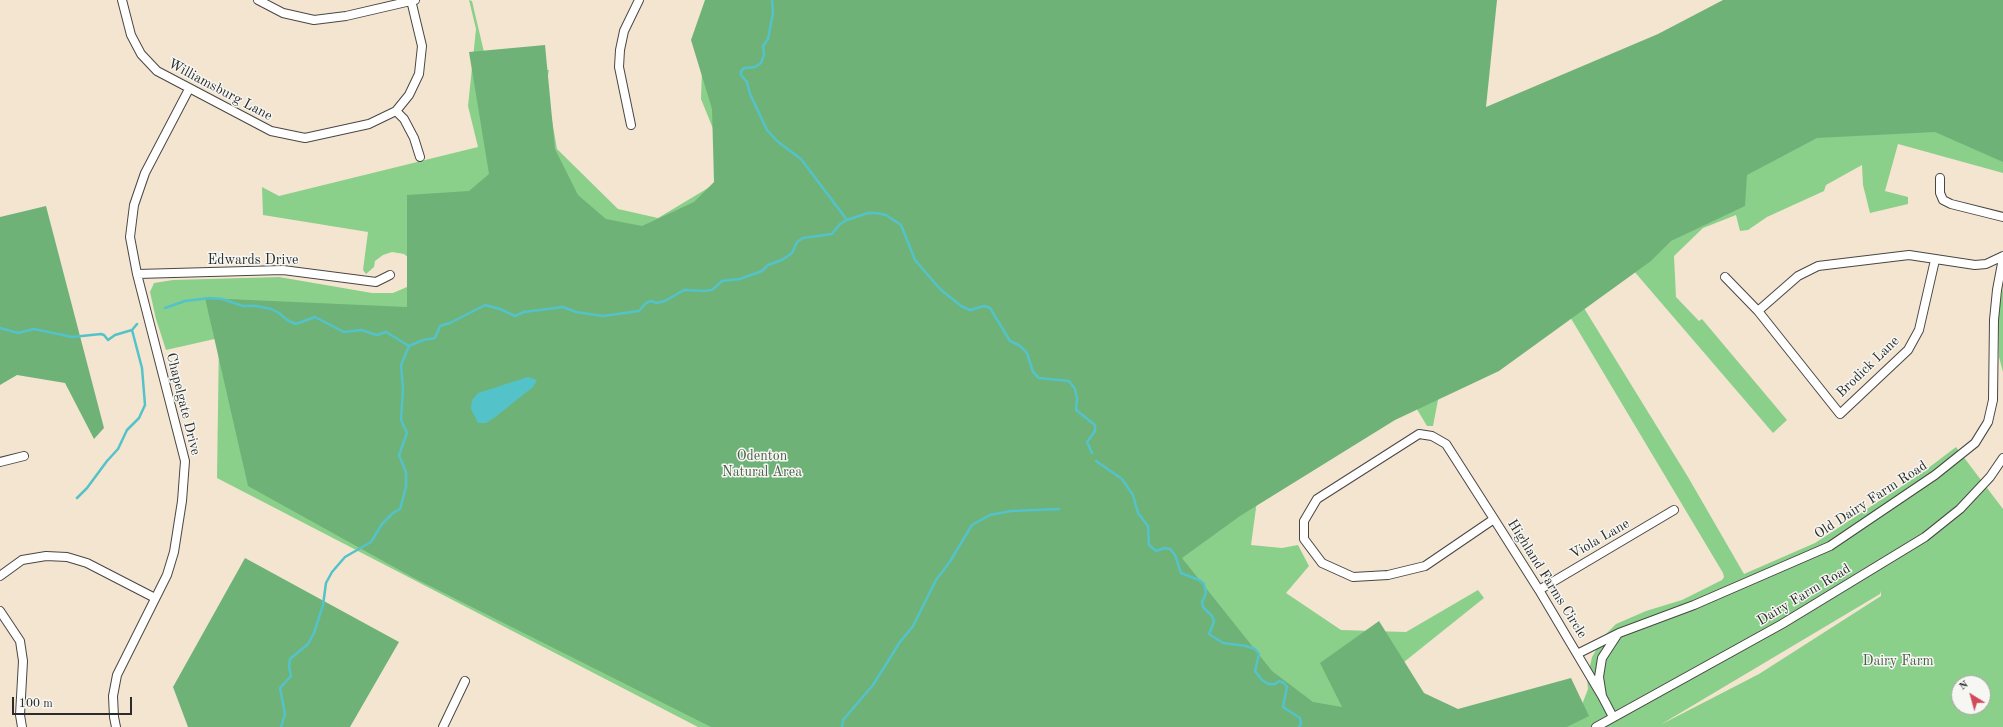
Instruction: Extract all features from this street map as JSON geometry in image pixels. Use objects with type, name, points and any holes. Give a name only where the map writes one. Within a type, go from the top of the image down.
[{"type":"street","name":"Williamsburg Lane","points":[[122,0],[131,35],[141,54],[157,71],[271,131],[305,138],[368,124],[396,111]]},
{"type":"street","points":[[258,0],[283,13],[314,20],[346,16],[413,0],[422,46],[419,74],[410,95],[396,111],[404,120],[414,138],[420,157]]},
{"type":"street","points":[[632,125],[619,67],[620,50],[624,31],[639,0]]},
{"type":"street","name":"Chapelgate Drive","points":[[116,727],[113,696],[117,675],[167,574],[174,552],[182,501],[185,460],[137,274],[130,237],[134,205],[146,173],[189,89]]},
{"type":"street","points":[[1940,178],[1940,192],[1943,200],[1951,204],[2003,217]]},
{"type":"street","points":[[1758,311],[1798,276],[1818,266],[1909,255],[1975,265],[1986,264],[2003,257]]},
{"type":"street","name":"Old Dairy Farm Road","points":[[1619,633],[1694,605],[1830,546],[1935,475],[1975,443],[1988,422],[1993,400],[1996,290],[2003,257]]},
{"type":"street","name":"Brodick Lane","points":[[1725,277],[1758,311],[1840,414],[1908,350],[1919,330],[1935,260]]},
{"type":"street","name":"Edwards Drive","points":[[137,274],[283,270],[376,282],[390,275]]},
{"type":"street","name":"Highland Farms Circle","points":[[1494,519],[1425,566],[1388,575],[1353,577],[1322,563],[1304,539],[1304,521],[1317,499],[1419,434],[1432,436],[1446,444],[1494,519],[1539,590],[1602,696]]},
{"type":"street","points":[[0,462],[24,456]]},
{"type":"street","name":"Dairy Farm Road","points":[[1596,727],[1782,624],[1925,537],[1960,509],[1990,477],[2003,458]]},
{"type":"street","name":"Viola Lane","points":[[1539,590],[1674,510]]},
{"type":"street","points":[[0,576],[22,560],[46,556],[67,557],[87,563],[155,598]]},
{"type":"street","points":[[0,611],[20,641],[24,661],[20,708],[22,727]]},
{"type":"street","points":[[1614,717],[1602,696],[1599,677],[1602,658],[1619,633]]},
{"type":"street","name":"Highland Farms Circle","points":[[1577,654],[1619,633]]},
{"type":"street","points":[[443,727],[465,681]]},
{"type":"green space","name":"Odenton Natural Area","points":[[469,0],[472,1],[488,69],[549,70],[546,86],[557,149],[618,209],[658,218],[713,185],[724,156],[701,99],[704,13],[772,0],[1086,222],[2003,0],[2003,173],[1898,144],[1885,191],[1908,197],[1908,204],[1870,213],[1863,185],[1862,165],[1826,185],[1824,191],[1767,217],[1748,230],[1740,231],[1736,215],[1703,228],[1674,256],[1676,297],[1699,321],[1702,319],[1787,420],[1773,433],[1621,256],[1571,287],[1688,477],[1744,574],[1815,543],[1919,475],[1956,447],[2003,509],[2003,727],[1553,727],[1578,715],[1588,689],[1587,679],[1592,657],[1604,636],[1616,624],[1646,611],[1682,600],[1722,580],[1724,577],[1557,295],[1425,376],[1438,400],[1433,426],[1427,426],[1409,396],[1259,486],[1251,545],[1282,548],[1298,545],[1309,566],[1286,593],[1341,630],[1406,632],[1478,590],[1484,598],[1384,678],[1475,727],[698,727],[217,478],[219,338],[166,350],[156,319],[150,292],[154,283],[173,280],[279,277],[372,293],[393,293],[407,287],[410,259],[404,254],[392,252],[383,255],[375,261],[374,267],[366,274],[363,270],[368,232],[263,215],[262,187],[279,196],[478,147],[468,106],[476,29]],"holes":[[[1881,591],[1881,596],[1759,674],[1660,725],[1880,594]]]},
{"type":"green space","name":"Odenton Natural Area","points":[[705,0],[1497,0],[1486,107],[1658,34],[1723,0],[2003,0],[2003,162],[1935,132],[1817,138],[1747,175],[1745,206],[1671,241],[1651,261],[1499,371],[1395,420],[1240,516],[1182,558],[1272,671],[1313,702],[1342,707],[1320,663],[1379,621],[1424,693],[1458,709],[1571,678],[1589,716],[1567,727],[711,727],[412,577],[248,486],[205,298],[407,307],[407,195],[469,191],[489,174],[469,52],[545,45],[555,149],[578,195],[606,219],[642,226],[694,202],[714,182],[712,109],[691,40]]},
{"type":"green space","points":[[46,206],[104,428],[94,439],[65,383],[17,375],[0,385],[0,217]]},
{"type":"green space","points":[[2003,286],[2003,372],[1999,357],[1999,309]]},
{"type":"green space","points":[[245,558],[399,642],[350,727],[188,727],[173,687]]},
{"type":"water","points":[[528,377],[537,380],[533,387],[494,418],[486,423],[478,423],[471,409],[472,400],[478,393]]},
{"type":"waterway","points":[[772,0],[773,13],[768,39],[763,46],[764,55],[761,63],[755,67],[744,68],[741,71],[741,75],[747,82],[750,94],[767,130],[777,141],[801,159],[847,220]]},
{"type":"waterway","points":[[165,308],[185,301],[210,298],[222,299],[243,306],[256,306],[271,309],[279,313],[287,320],[296,324],[315,317],[344,332],[361,330],[377,335],[386,332],[409,346],[423,340],[435,338],[440,326],[450,323],[485,305],[500,309],[515,316],[524,312],[563,307],[576,312],[603,316],[639,311],[646,303],[651,301],[657,303],[665,301],[684,290],[712,290],[722,281],[740,279],[762,271],[768,265],[782,260],[792,253],[797,242],[803,238],[832,234],[840,224],[847,220],[868,213],[876,213],[886,215],[901,225],[915,260],[940,289],[961,306],[970,310],[984,306],[990,308],[1010,341],[1019,345],[1027,353],[1033,372],[1039,378],[1069,381],[1075,389],[1077,398],[1076,410],[1095,425],[1095,431],[1087,442],[1092,453]]},
{"type":"waterway","points":[[0,328],[18,333],[34,329],[72,337],[101,334],[108,340],[115,335],[132,330],[137,324]]},
{"type":"waterway","points":[[77,498],[87,488],[118,449],[127,430],[139,418],[145,405],[142,368],[132,330]]},
{"type":"waterway","points":[[281,727],[285,714],[280,688],[291,676],[289,667],[290,659],[308,644],[314,633],[323,605],[326,583],[332,572],[345,557],[371,542],[382,524],[393,513],[400,509],[406,487],[406,472],[399,455],[407,433],[401,420],[403,389],[401,365],[409,346]]},
{"type":"waterway","points":[[1096,461],[1122,479],[1133,495],[1138,513],[1148,526],[1149,545],[1156,551],[1165,548],[1170,549],[1175,555],[1181,573],[1199,580],[1204,584],[1206,593],[1202,602],[1203,607],[1212,616],[1214,622],[1209,634],[1223,643],[1246,646],[1255,649],[1259,654],[1255,671],[1262,680],[1268,684],[1275,684],[1279,681],[1284,683],[1287,687],[1283,707],[1300,718],[1301,724],[1299,727]]},
{"type":"waterway","points":[[842,727],[843,720],[873,685],[900,642],[913,626],[936,580],[949,563],[972,525],[990,515],[1011,511],[1059,509]]},
{"type":"park label","name":"Dairy Farm","points":[[1898,661]]}]
